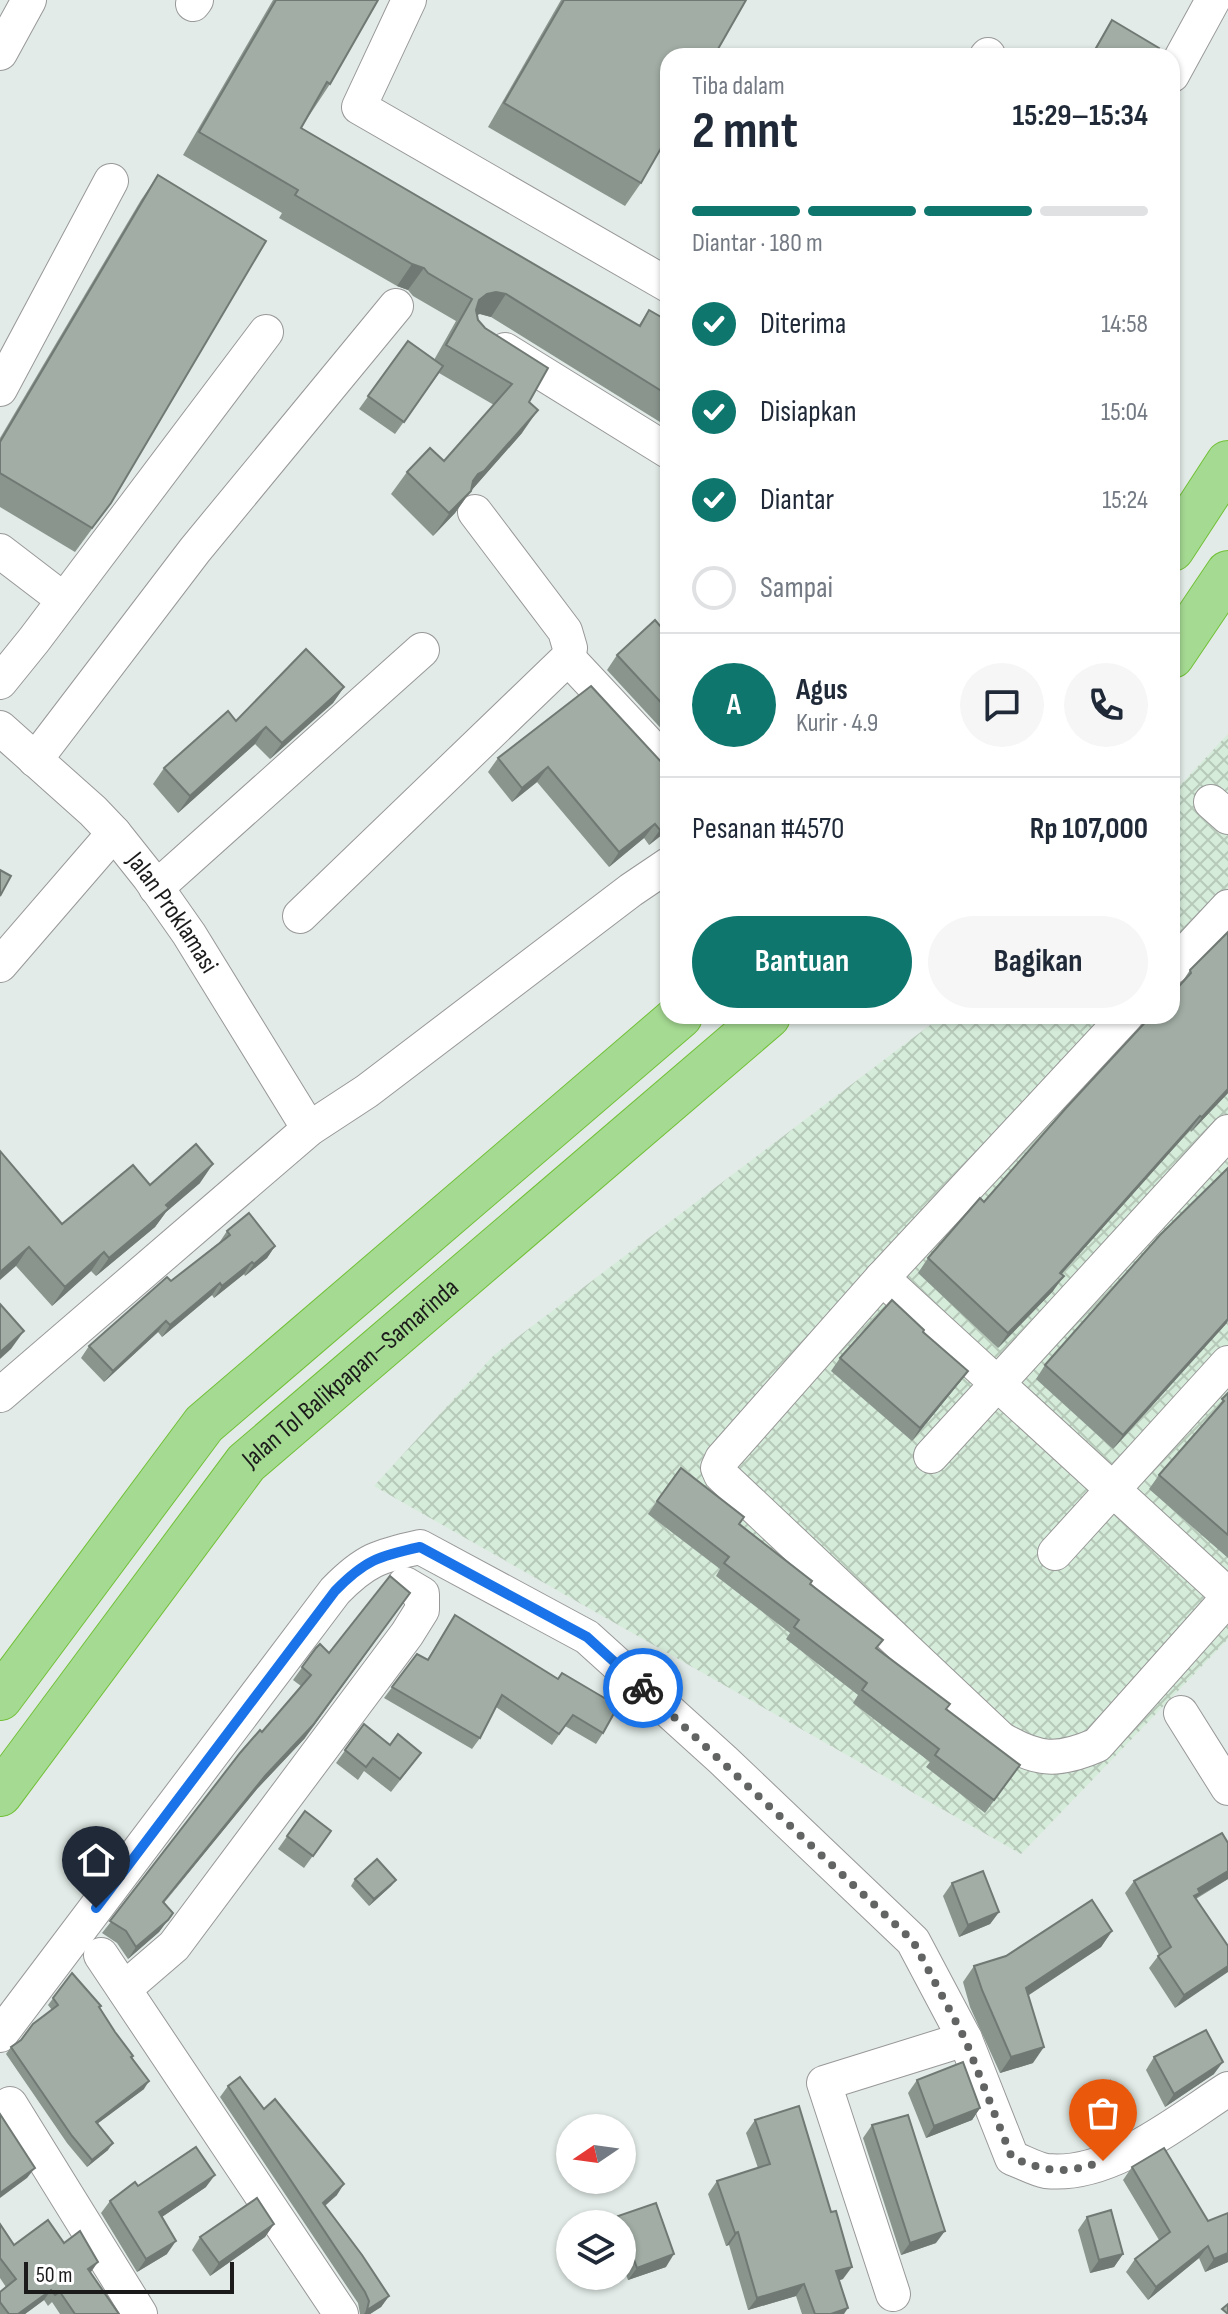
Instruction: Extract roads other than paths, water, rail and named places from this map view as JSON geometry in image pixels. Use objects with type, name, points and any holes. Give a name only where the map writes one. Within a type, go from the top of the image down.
[{"type":"highway","points":[[1180,537],[1228,463]]},
{"type":"highway","points":[[1180,644],[1228,573]]},
{"type":"highway","points":[[0,1698],[204,1424],[671,1024]]},
{"type":"highway","name":"Jalan Tol Balikpapan–Samarinda","points":[[0,1794],[246,1463],[759,1024]]},
{"type":"street","points":[[0,53],[29,0]]},
{"type":"street","points":[[409,0],[359,107],[660,280]]},
{"type":"street","points":[[1180,60],[1213,0]]},
{"type":"street","points":[[0,389],[111,181]]},
{"type":"street","points":[[35,760],[195,550],[396,306]]},
{"type":"street","points":[[0,682],[266,332]]},
{"type":"street","points":[[480,334],[660,446]]},
{"type":"street","points":[[300,916],[568,658],[570,648],[565,631],[475,512]]},
{"type":"street","points":[[0,551],[64,600]]},
{"type":"street","points":[[156,888],[422,650]]},
{"type":"street","points":[[568,658],[660,756]]},
{"type":"street","name":"Jalan Proklamasi","points":[[0,728],[114,833],[189,934],[309,1129]]},
{"type":"street","points":[[2,959],[114,833]]},
{"type":"street","points":[[0,1395],[309,1129],[367,1091],[660,870]]},
{"type":"street","points":[[1180,958],[1228,907]]},
{"type":"street","points":[[882,1278],[1228,1596],[1097,1745],[1074,1755],[1051,1758],[1026,1753],[1001,1739],[721,1475],[718,1468],[722,1459],[882,1278],[1119,1024]]},
{"type":"street","points":[[931,1456],[1228,1132]]},
{"type":"street","points":[[1055,1553],[1228,1363]]},
{"type":"street","points":[[0,2035],[335,1591],[353,1573],[378,1556],[420,1547],[587,1637],[723,1760],[913,1941],[965,2039],[1012,2158],[1045,2171],[1079,2170],[1128,2153],[1228,2089]]},
{"type":"street","points":[[124,1989],[174,1946],[407,1634],[422,1610],[422,1594],[405,1584]]},
{"type":"street","points":[[1181,1713],[1228,1788]]},
{"type":"street","points":[[101,1955],[341,2314]]},
{"type":"street","points":[[893,2294],[824,2083],[965,2039]]},
{"type":"street","points":[[10,2104],[140,2314]]}]
